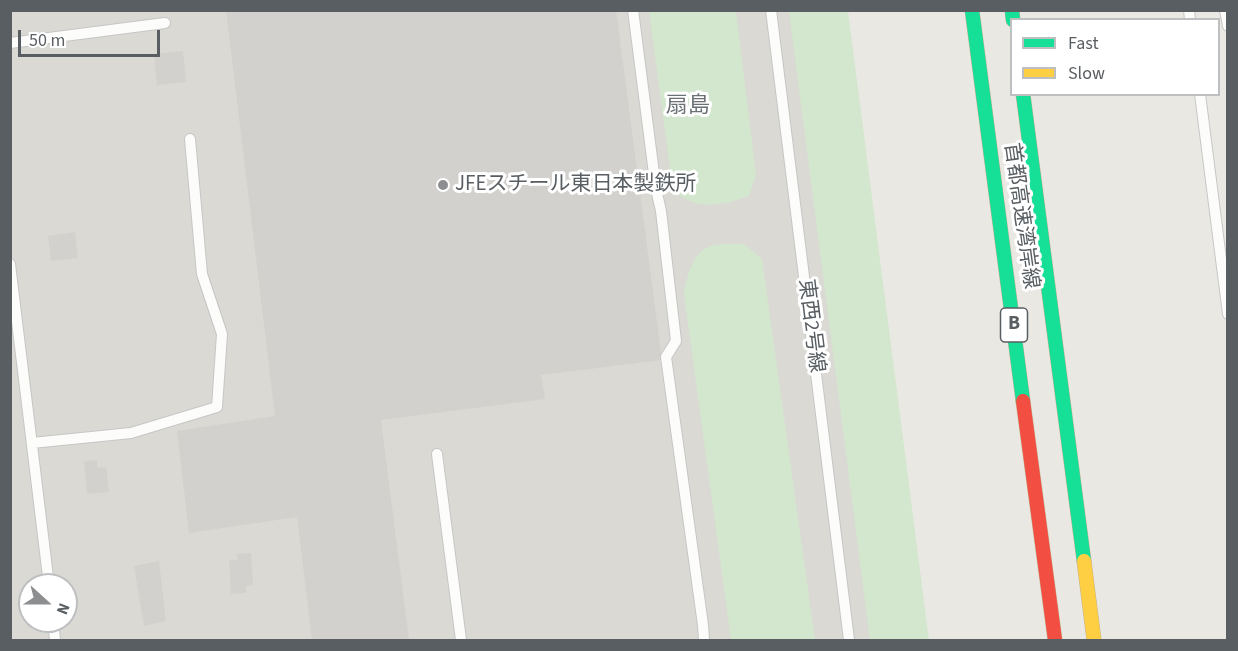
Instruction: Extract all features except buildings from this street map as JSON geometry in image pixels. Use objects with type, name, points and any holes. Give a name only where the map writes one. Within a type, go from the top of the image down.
[{"type":"highway","name":"首都高速湾岸線","points":[[972,10],[1055,640]]},
{"type":"highway","name":"首都高速湾岸線","points":[[1023,96],[1094,640]]},
{"type":"lane","points":[[633,10],[656,189],[661,211],[676,341],[666,357],[704,640]]},
{"type":"lane","name":"東西2号線","points":[[771,10],[849,640]]},
{"type":"lane","points":[[1226,10],[1227,26]]},
{"type":"lane","points":[[10,43],[165,23]]},
{"type":"lane","points":[[1200,96],[1227,314]]},
{"type":"lane","points":[[32,443],[131,433],[217,407],[222,334],[202,274],[190,139]]},
{"type":"lane","points":[[10,264],[48,573]]},
{"type":"lane","points":[[437,454],[461,640]]},
{"type":"shaded area","points":[[10,11],[839,11],[919,640],[11,640]]},
{"type":"green space","points":[[649,11],[736,11],[756,175],[749,196],[710,205],[692,202],[673,191]]},
{"type":"green space","points":[[789,11],[848,11],[929,640],[870,640]]},
{"type":"green space","points":[[744,244],[762,259],[815,640],[731,640],[684,294],[692,264],[701,252],[715,245]]},
{"type":"traffic: fast","points":[[972,10],[1023,401]]},
{"type":"traffic: fast","points":[[1012,10],[1013,18]]},
{"type":"traffic: fast","points":[[1023,96],[1084,561]]},
{"type":"traffic: slow","points":[[1084,561],[1094,640]]},
{"type":"traffic: jam","points":[[1023,401],[1055,640]]},
{"type":"place","name":"JFEスチール東日本製鉄所","points":[[443,185]]},
{"type":"district","name":"扇島","points":[[688,107]]}]
